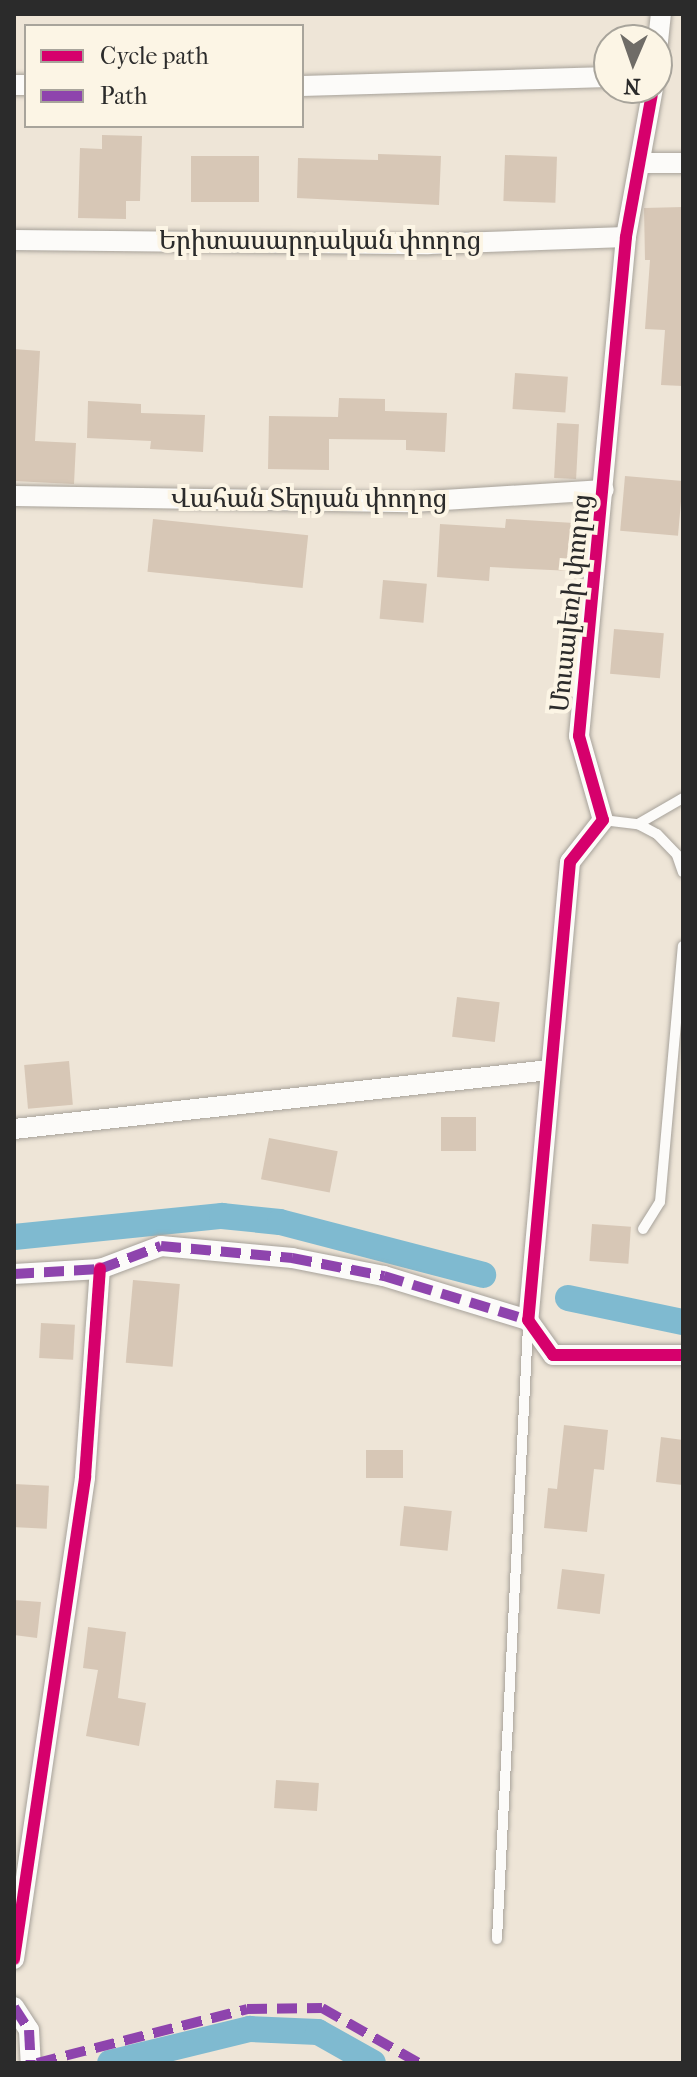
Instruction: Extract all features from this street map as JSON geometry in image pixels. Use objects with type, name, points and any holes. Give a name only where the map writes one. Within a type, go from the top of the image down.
[{"type":"street","points":[[304,86],[593,77]]},
{"type":"street","name":"Մուսալեռի փողոց","points":[[603,820],[579,736],[626,237],[643,163],[651,104]]},
{"type":"street","points":[[643,163],[683,163]]},
{"type":"street","name":"Երիտասարդական փողոց","points":[[14,240],[428,244],[626,237]]},
{"type":"street","name":"Վահան Տերյան փողոց","points":[[14,496],[412,502],[604,490]]},
{"type":"street","points":[[528,1320],[570,862],[603,820]]},
{"type":"street","points":[[14,1129],[549,1070]]},
{"type":"street","points":[[14,1274],[100,1269],[161,1246],[292,1258],[384,1276],[528,1320],[553,1355],[683,1355]]},
{"type":"street","points":[[14,1959],[85,1477],[100,1269]]},
{"type":"street","points":[[14,2007],[29,2030],[31,2063]]},
{"type":"lane","points":[[638,824],[683,798]]},
{"type":"lane","points":[[603,820],[638,824],[657,834],[677,855],[683,872]]},
{"type":"lane","points":[[643,1229],[660,1202],[683,946]]},
{"type":"lane","points":[[497,1939],[528,1320]]},
{"type":"building","points":[[102,135],[142,136],[140,201],[126,201],[126,219],[78,218],[80,148],[102,149]]},
{"type":"building","points":[[378,154],[441,156],[439,205],[297,198],[298,158],[378,160]]},
{"type":"building","points":[[505,155],[557,157],[555,203],[503,201]]},
{"type":"building","points":[[191,156],[259,156],[259,202],[191,202]]},
{"type":"building","points":[[683,207],[683,386],[661,385],[665,330],[645,329],[650,260],[645,260],[644,208]]},
{"type":"building","points":[[14,349],[40,351],[35,441],[76,443],[74,484],[14,481]]},
{"type":"building","points":[[515,373],[568,377],[565,413],[512,409]]},
{"type":"building","points":[[339,398],[385,399],[385,411],[447,413],[445,452],[406,450],[406,440],[329,439],[329,470],[268,469],[269,416],[338,417]]},
{"type":"building","points":[[88,401],[141,404],[141,413],[205,415],[203,452],[150,449],[151,441],[87,438]]},
{"type":"building","points":[[557,423],[579,424],[576,479],[554,478]]},
{"type":"building","points":[[625,476],[683,481],[678,536],[620,531]]},
{"type":"building","points":[[153,519],[308,535],[303,588],[147,572]]},
{"type":"building","points":[[506,519],[574,523],[572,571],[490,567],[489,581],[437,577],[440,524],[505,528]]},
{"type":"building","points":[[383,580],[427,584],[423,623],[380,619]]},
{"type":"building","points":[[614,629],[664,633],[660,678],[610,674]]},
{"type":"building","points":[[457,997],[500,1002],[495,1042],[452,1037]]},
{"type":"building","points":[[69,1061],[73,1105],[28,1109],[24,1065]]},
{"type":"building","points":[[441,1117],[476,1117],[476,1151],[441,1151]]},
{"type":"building","points":[[269,1138],[338,1151],[330,1193],[261,1179]]},
{"type":"building","points":[[592,1224],[631,1227],[628,1264],[589,1261]]},
{"type":"building","points":[[133,1280],[180,1284],[173,1367],[126,1363]]},
{"type":"building","points":[[41,1323],[75,1325],[73,1360],[39,1358]]},
{"type":"building","points":[[564,1425],[608,1430],[604,1470],[594,1469],[587,1532],[544,1528],[548,1488],[557,1489]]},
{"type":"building","points":[[661,1437],[683,1440],[683,1485],[656,1482]]},
{"type":"building","points":[[366,1450],[403,1450],[403,1478],[366,1478]]},
{"type":"building","points":[[14,1484],[49,1486],[47,1529],[14,1527]]},
{"type":"building","points":[[404,1506],[452,1511],[448,1551],[400,1546]]},
{"type":"building","points":[[562,1569],[605,1574],[600,1614],[557,1609]]},
{"type":"building","points":[[14,1600],[41,1602],[37,1638],[14,1635]]},
{"type":"building","points":[[88,1627],[126,1632],[118,1698],[146,1703],[139,1746],[86,1736],[98,1670],[83,1668]]},
{"type":"building","points":[[276,1780],[319,1783],[317,1811],[274,1808]]},
{"type":"waterway","points":[[14,1237],[222,1216],[280,1222],[483,1275]]},
{"type":"waterway","points":[[568,1298],[683,1322]]},
{"type":"waterway","points":[[110,2063],[250,2029],[318,2032],[373,2063]]},
{"type":"marked path","points":[[14,1274],[100,1269],[161,1246],[292,1258],[384,1276],[528,1320]]},
{"type":"marked path","points":[[14,2007],[29,2030],[31,2063]]},
{"type":"marked path","points":[[37,2063],[247,2009],[322,2008],[419,2063]]},
{"type":"cycle path","points":[[650,104],[626,237],[579,736],[603,820],[570,862],[528,1320],[553,1355],[683,1355]]},
{"type":"cycle path","points":[[14,1959],[85,1477],[100,1269]]}]
